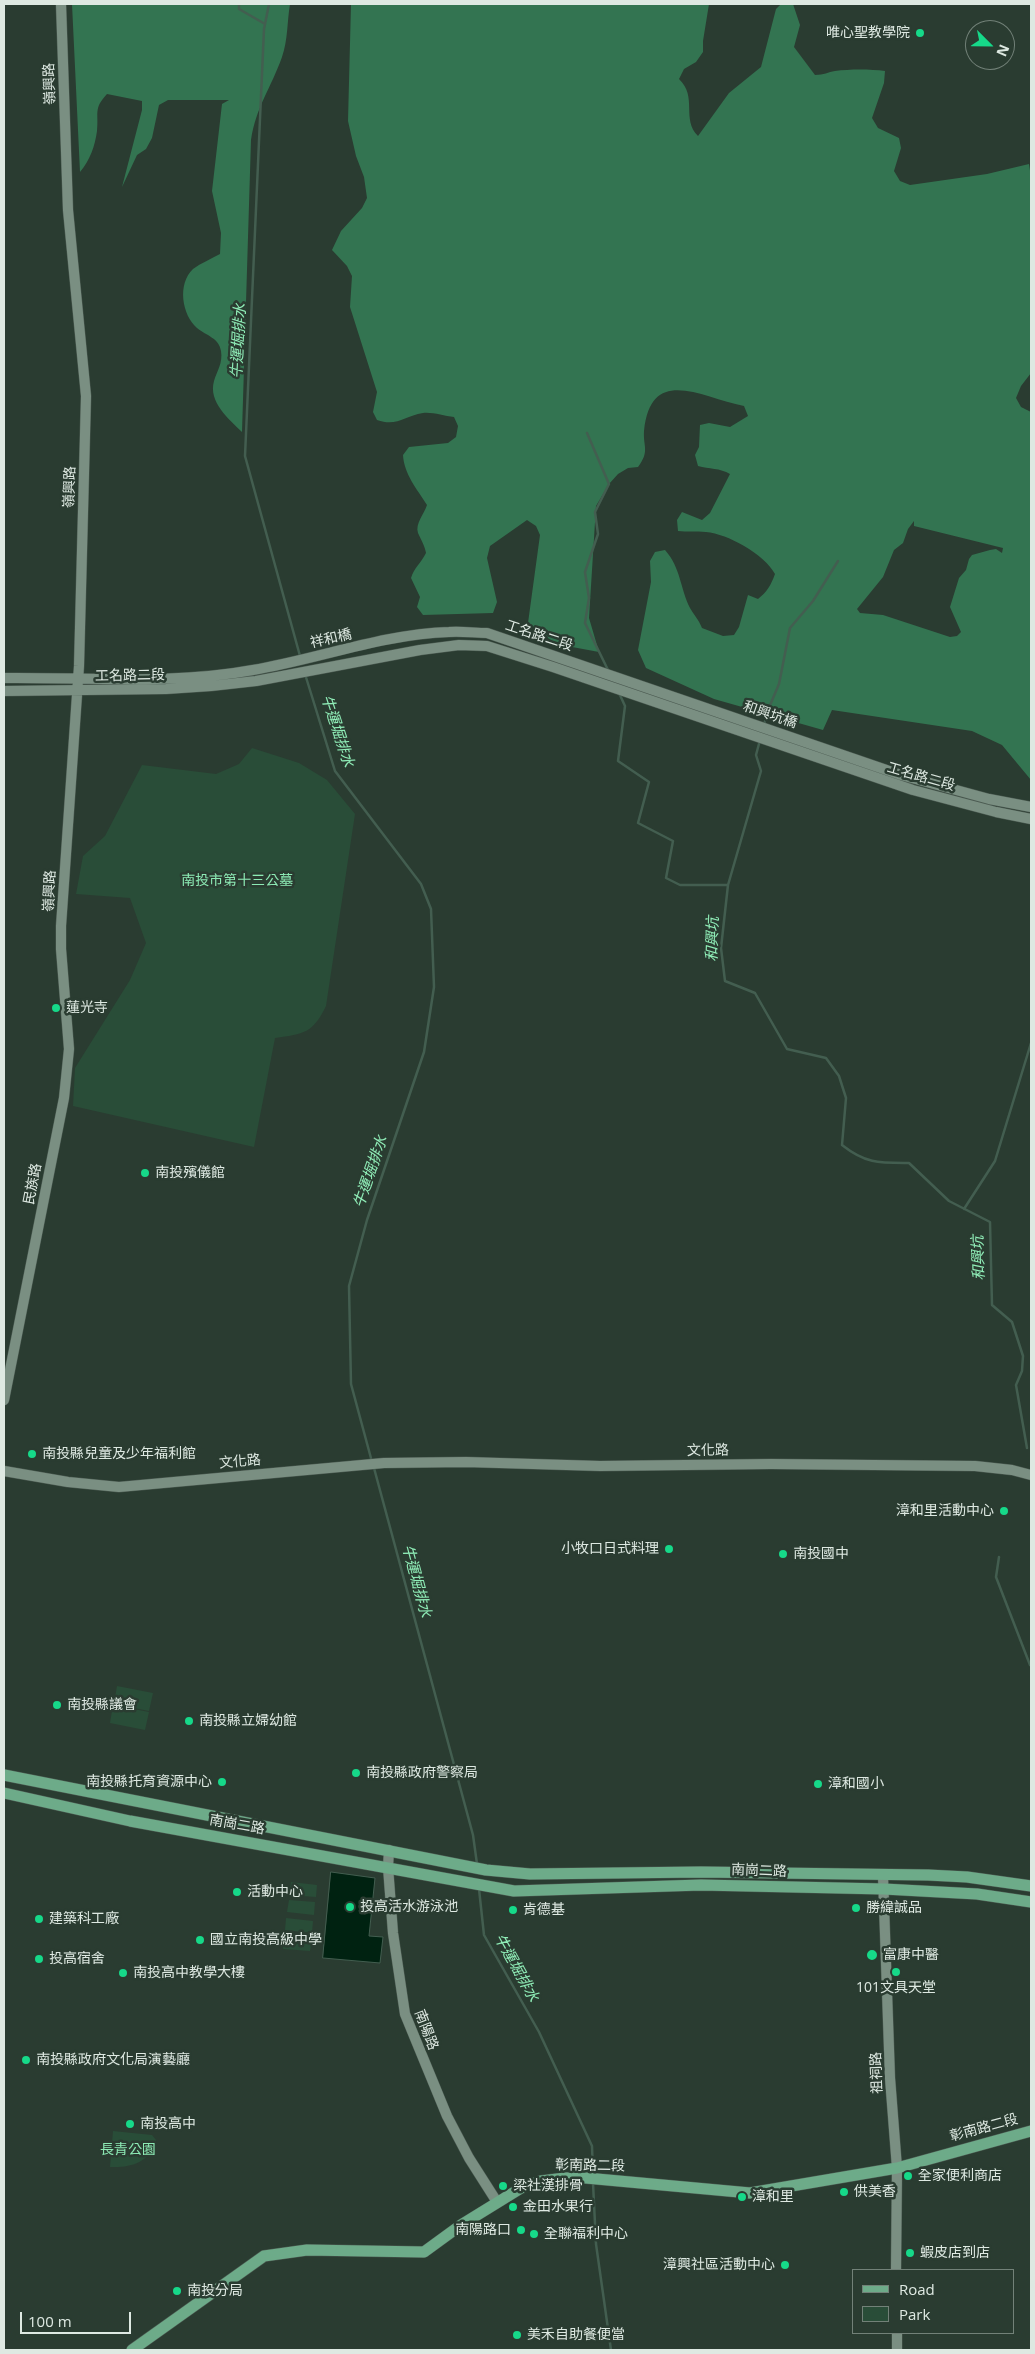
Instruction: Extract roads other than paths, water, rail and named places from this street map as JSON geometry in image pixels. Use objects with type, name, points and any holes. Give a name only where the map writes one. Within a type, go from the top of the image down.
[{"type":"main road","name":"嶺興路","points":[[61,4],[68,210],[86,396],[78,677],[61,926],[62,971]]},
{"type":"main road","name":"工名路二段","points":[[416,636],[448,632],[487,633],[721,712]]},
{"type":"main road","name":"祥和橋","points":[[252,671],[416,636]]},
{"type":"main road","name":"工名路二段","points":[[420,650],[459,645],[487,646],[717,724]]},
{"type":"main road","name":"祥和橋","points":[[256,681],[420,650]]},
{"type":"main road","name":"工名路二段","points":[[4,678],[165,677],[252,671]]},
{"type":"main road","name":"工名路二段","points":[[4,691],[166,689],[256,681]]},
{"type":"main road","name":"和興坑橋","points":[[721,712],[811,744]]},
{"type":"main road","name":"和興坑橋","points":[[717,724],[805,755]]},
{"type":"main road","name":"工名路二段","points":[[811,744],[901,775],[989,799],[1031,807]]},
{"type":"main road","name":"工名路二段","points":[[805,755],[913,790],[996,812],[1031,819]]},
{"type":"main road","name":"民族路","points":[[4,1400],[64,1098],[68,1049],[62,971]]},
{"type":"main road","name":"文化路","points":[[4,1471],[68,1482],[119,1486],[313,1469],[360,1467],[384,1463],[466,1462],[600,1466],[772,1464],[975,1466],[1012,1470],[1031,1475]]},
{"type":"main road","name":"南崗二路","points":[[4,1775],[486,1870],[530,1874],[701,1872],[967,1877],[1031,1886]]},
{"type":"main road","name":"南崗二路","points":[[4,1793],[130,1821],[388,1867],[486,1887],[538,1892],[701,1885],[884,1889],[977,1894],[1031,1902]]},
{"type":"main road","name":"南陽路","points":[[389,1850],[388,1867],[393,1933],[405,2014],[468,2158],[497,2202]]},
{"type":"main road","name":"祖祠路","points":[[882,1876],[890,2078],[897,2168],[896,2269]]},
{"type":"main road","name":"彰南路二段","points":[[132,2350],[264,2256],[307,2250],[424,2252],[497,2202],[521,2188],[541,2181],[565,2178],[591,2179],[750,2192],[897,2168],[1031,2131]]},
{"type":"main road","points":[[896,2334],[897,2350]]},
{"type":"waterway","points":[[239,4],[239,9],[265,24]]},
{"type":"waterway","name":"牛運堀排水","points":[[269,4],[264,29],[245,456],[300,656]]},
{"type":"waterway","name":"和興坑","points":[[587,433],[609,484],[595,512],[598,534],[585,572],[589,598],[585,623],[609,672]]},
{"type":"waterway","points":[[764,725],[779,684],[790,628],[813,601],[838,561]]},
{"type":"waterway","name":"牛運堀排水","points":[[305,674],[335,771],[421,884],[431,909],[434,987],[424,1052],[367,1220],[349,1286],[351,1384],[372,1462]]},
{"type":"waterway","name":"和興坑","points":[[619,693],[625,706],[618,761],[649,782],[638,823],[673,841],[666,878],[680,885],[728,885]]},
{"type":"waterway","name":"和興坑","points":[[760,740],[756,755],[761,771],[728,885],[721,948],[725,981],[755,993],[787,1049],[826,1058],[839,1076],[846,1098],[842,1145],[866,1159],[890,1163],[909,1163],[949,1201],[990,1222],[992,1305],[1012,1322],[1023,1356],[1022,1371],[1016,1385],[1027,1448]]},
{"type":"waterway","points":[[964,1209],[995,1161],[1031,1043]]},
{"type":"waterway","name":"牛運堀排水","points":[[374,1468],[473,1835],[477,1864]]},
{"type":"waterway","name":"和興坑","points":[[999,1557],[996,1577],[1030,1665]]},
{"type":"waterway","name":"牛運堀排水","points":[[479,1889],[484,1935],[539,2032],[592,2146],[593,2175]]},
{"type":"waterway","name":"牛運堀排水","points":[[593,2183],[596,2244],[611,2350]]},
{"type":"place","name":"唯心聖教學院","points":[[920,33]]},
{"type":"place","name":"蓮光寺","points":[[56,1008]]},
{"type":"place","name":"南投殯儀館","points":[[145,1173]]},
{"type":"place","name":"南投縣兒童及少年福利館","points":[[32,1454]]},
{"type":"place","name":"漳和里活動中心","points":[[1004,1511]]},
{"type":"place","name":"小牧口日式料理","points":[[669,1549]]},
{"type":"place","name":"南投國中","points":[[783,1554]]},
{"type":"place","name":"南投縣議會","points":[[57,1705]]},
{"type":"place","name":"南投縣立婦幼館","points":[[189,1721]]},
{"type":"place","name":"南投縣政府警察局","points":[[356,1773]]},
{"type":"place","name":"南投縣托育資源中心","points":[[222,1782]]},
{"type":"place","name":"漳和國小","points":[[818,1784]]},
{"type":"place","name":"活動中心","points":[[237,1892]]},
{"type":"place","name":"投高活水游泳池","points":[[350,1907]]},
{"type":"place","name":"勝緯誠品","points":[[856,1908]]},
{"type":"place","name":"肯德基","points":[[513,1910]]},
{"type":"place","name":"建築科工廠","points":[[39,1919]]},
{"type":"place","name":"國立南投高級中學","points":[[200,1940]]},
{"type":"place","name":"富康中醫","points":[[872,1955]]},
{"type":"place","name":"投高宿舍","points":[[39,1959]]},
{"type":"place","name":"101文具天堂","points":[[896,1972]]},
{"type":"place","name":"南投高中教學大樓","points":[[123,1973]]},
{"type":"place","name":"南投縣政府文化局演藝廳","points":[[26,2060]]},
{"type":"place","name":"南投高中","points":[[130,2124]]},
{"type":"place","name":"全家便利商店","points":[[908,2176]]},
{"type":"place","name":"梁社漢排骨","points":[[503,2186]]},
{"type":"place","name":"供美香","points":[[844,2192]]},
{"type":"place","name":"漳和里","points":[[742,2197]]},
{"type":"place","name":"金田水果行","points":[[513,2207]]},
{"type":"place","name":"南陽路口","points":[[521,2230]]},
{"type":"place","name":"全聯福利中心","points":[[534,2234]]},
{"type":"place","name":"蝦皮店到店","points":[[910,2253]]},
{"type":"place","name":"漳興社區活動中心","points":[[785,2265]]},
{"type":"place","name":"南投分局","points":[[177,2291]]},
{"type":"place","name":"美禾自助餐便當","points":[[517,2335]]},
{"type":"park label","name":"南投市第十三公墓","points":[[237,881]]},
{"type":"park label","name":"長青公園","points":[[128,2150]]}]
